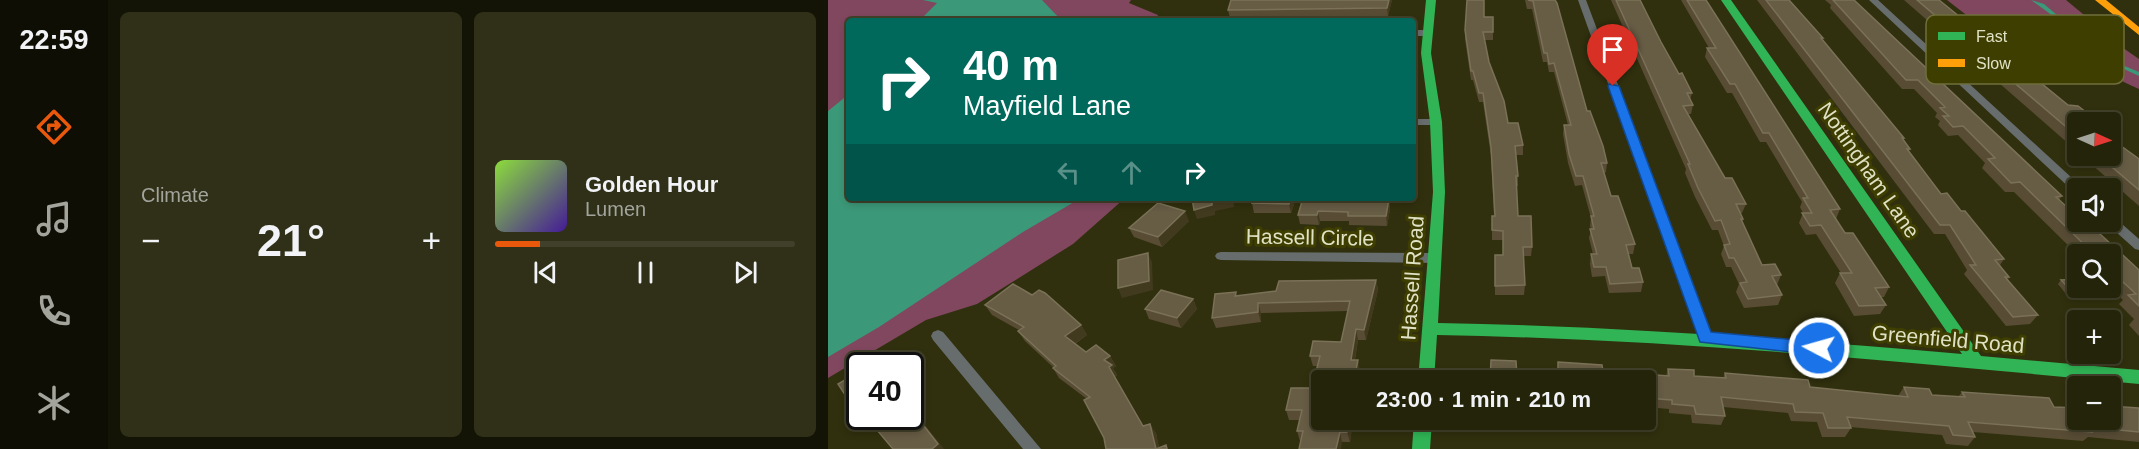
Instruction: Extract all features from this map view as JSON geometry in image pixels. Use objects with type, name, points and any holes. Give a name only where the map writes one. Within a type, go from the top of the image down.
[{"type":"main road","name":"Hassell Road","points":[[1427,370],[1439,192],[1437,122],[1426,53],[1420,33],[1431,0]]},
{"type":"main road","name":"Nottingham Lane","points":[[1726,0],[1977,363]]},
{"type":"main road","points":[[2100,0],[2118,15]]},
{"type":"main road","points":[[2124,20],[2139,32]]},
{"type":"main road","name":"Greenfield Road","points":[[1430,329],[1519,328],[1706,337],[2139,377]]},
{"type":"main road","points":[[1421,449],[1422,430]]},
{"type":"street","points":[[1582,0],[1706,337]]},
{"type":"street","points":[[1873,0],[1926,49]]},
{"type":"street","points":[[1964,84],[2067,179]]},
{"type":"street","points":[[1416,122],[1437,122]]},
{"type":"street","points":[[2121,230],[2139,246]]},
{"type":"street","name":"Hassell Circle","points":[[1221,256],[1434,258]]},
{"type":"street","points":[[938,336],[1033,449]]},
{"type":"shaded area","points":[[828,0],[1131,0],[1129,3],[1158,15],[1156,18],[846,18],[846,201],[1122,201],[1073,244],[977,304],[926,320],[872,352],[846,352],[846,367],[828,378]]},
{"type":"shaded area","points":[[923,0],[1042,0],[1059,18],[922,18],[937,3]]},
{"type":"shaded area","points":[[1947,0],[2066,0],[2084,15],[1966,15]]},
{"type":"shaded area","points":[[2031,0],[2044,4],[2057,15],[2052,15]]},
{"type":"shaded area","points":[[2124,49],[2139,59],[2139,89],[2124,82]]},
{"type":"shaded area","points":[[2124,66],[2139,72],[2139,76],[2124,69]]},
{"type":"shaded area","points":[[846,96],[846,201],[1076,201],[1023,232],[879,327],[828,357],[828,111]]},
{"type":"building","points":[[1231,0],[1389,0],[1387,8],[1228,10]]},
{"type":"building","points":[[1467,0],[1484,0],[1484,17],[1493,17],[1493,32],[1483,32],[1489,62],[1504,101],[1508,123],[1518,123],[1523,145],[1515,146],[1518,216],[1531,216],[1532,247],[1523,247],[1525,285],[1495,286],[1495,255],[1503,255],[1503,231],[1492,230],[1492,216],[1495,216],[1491,147],[1483,93],[1479,93],[1473,71],[1471,71],[1465,30]]},
{"type":"building","points":[[1528,0],[1555,0],[1557,3],[1587,111],[1590,111],[1603,146],[1607,163],[1601,163],[1611,196],[1618,196],[1635,244],[1626,245],[1632,268],[1639,268],[1643,282],[1610,284],[1606,267],[1594,267],[1591,254],[1597,254],[1590,229],[1594,229],[1591,216],[1594,216],[1583,176],[1576,176],[1569,154],[1564,125],[1571,125],[1554,63],[1549,64],[1547,53],[1544,53],[1533,1]]},
{"type":"building","points":[[1616,0],[1640,0],[1679,74],[1682,73],[1692,93],[1687,93],[1693,105],[1683,106],[1725,178],[1732,178],[1746,204],[1736,204],[1743,219],[1741,219],[1762,265],[1775,264],[1781,275],[1772,276],[1782,295],[1748,299],[1740,283],[1747,282],[1734,258],[1729,258],[1724,245],[1730,244],[1721,220],[1715,221],[1698,188],[1688,164],[1690,164]]},
{"type":"building","points":[[1687,0],[1706,0],[1840,209],[1830,210],[1845,233],[1853,233],[1889,287],[1875,288],[1886,305],[1859,306],[1840,273],[1852,273],[1821,225],[1810,226],[1802,213],[1812,213],[1803,198],[1808,198],[1769,133],[1763,133],[1735,84],[1730,84],[1707,48],[1716,48]]},
{"type":"building","points":[[1766,0],[1789,0],[1823,38],[1821,38],[1904,138],[1902,138],[1910,149],[1907,149],[1941,194],[1947,193],[1961,211],[1965,211],[2004,259],[1995,260],[2009,277],[2005,277],[2038,315],[2013,317],[1970,265],[1976,265],[1950,225],[1940,225]]},
{"type":"building","points":[[1833,0],[1854,0],[1926,68],[1926,84],[1943,84],[2062,196],[2056,197],[2067,207],[2067,228],[2020,182],[2011,183],[1988,159],[1995,158],[1963,126],[1953,127],[1943,116],[1949,116],[1940,108],[1945,107],[1918,80],[1906,80]]},
{"type":"building","points":[[1917,0],[1939,0],[1957,15],[1935,15]]},
{"type":"building","points":[[2016,84],[2042,84],[2068,105],[2078,106],[2086,112],[2067,112],[2067,128]]},
{"type":"building","points":[[2121,146],[2139,159],[2139,190],[2111,166],[2121,166]]},
{"type":"building","points":[[1192,201],[1216,201],[1212,202],[1212,205],[1194,210]]},
{"type":"building","points":[[1253,201],[1290,201],[1289,204],[1252,203]]},
{"type":"building","points":[[1302,201],[1389,201],[1386,216],[1348,216],[1348,212],[1318,211],[1317,215],[1298,215]]},
{"type":"building","points":[[1158,203],[1185,211],[1158,237],[1129,228]]},
{"type":"building","points":[[2071,232],[2098,232],[2111,244],[2084,244]]},
{"type":"building","points":[[1148,253],[1149,281],[1118,288],[1118,260]]},
{"type":"building","points":[[2121,253],[2139,270],[2139,306],[2128,295],[2136,294],[2121,280]]},
{"type":"building","points":[[1376,280],[1364,330],[1356,329],[1351,360],[1358,360],[1356,370],[1316,370],[1320,356],[1310,356],[1313,341],[1341,342],[1350,301],[1258,303],[1258,312],[1212,318],[1215,294],[1236,292],[1235,296],[1276,291],[1279,281]]},
{"type":"building","points":[[1013,284],[1032,295],[1039,290],[1045,293],[1081,325],[1065,336],[1086,352],[1096,345],[1110,356],[1104,360],[1112,365],[1109,367],[1143,426],[1150,424],[1156,449],[1106,449],[1104,438],[1084,400],[1090,397],[1053,368],[1056,366],[1018,331],[1024,327],[985,305]]},
{"type":"building","points":[[1161,290],[1193,299],[1177,318],[1145,309]]},
{"type":"building","points":[[1491,360],[1516,361],[1517,370],[1491,370]]},
{"type":"building","points":[[1558,362],[1602,365],[1603,370],[1558,370]]},
{"type":"building","points":[[1668,369],[1694,370],[1694,376],[1726,378],[1725,373],[1808,380],[1810,387],[1908,397],[1904,387],[1929,389],[1932,395],[1965,397],[1962,392],[2049,398],[2054,407],[2067,408],[2067,430],[1968,422],[1975,437],[1953,435],[1949,426],[1847,417],[1851,428],[1828,428],[1823,413],[1795,412],[1793,404],[1721,397],[1725,416],[1696,414],[1694,406],[1672,404],[1672,400],[1656,399],[1656,375],[1669,376]]},
{"type":"building","points":[[846,379],[846,396],[838,384]]},
{"type":"building","points":[[1291,388],[1311,388],[1311,430],[1347,430],[1347,432],[1340,432],[1336,449],[1299,449],[1303,431],[1297,431],[1302,410],[1286,410]]},
{"type":"building","points":[[2121,407],[2139,408],[2139,432],[2119,430],[2121,430]]},
{"type":"building","points":[[924,426],[938,444],[932,449],[893,449],[877,430],[924,430]]},
{"type":"building","points":[[2067,430],[2091,430],[2092,432]]},
{"type":"traffic: fast","points":[[1427,370],[1439,192],[1436,122],[1426,53],[1431,0]]},
{"type":"traffic: fast","points":[[1726,0],[1977,363]]},
{"type":"traffic: fast","points":[[1430,329],[1519,330],[1696,339],[2139,377]]},
{"type":"traffic: fast","points":[[1421,449],[1422,430]]},
{"type":"traffic: slow","points":[[2100,0],[2118,15]]},
{"type":"traffic: slow","points":[[2124,20],[2139,32]]},
{"type":"route","points":[[1613,86],[1706,337],[1819,348]]}]
